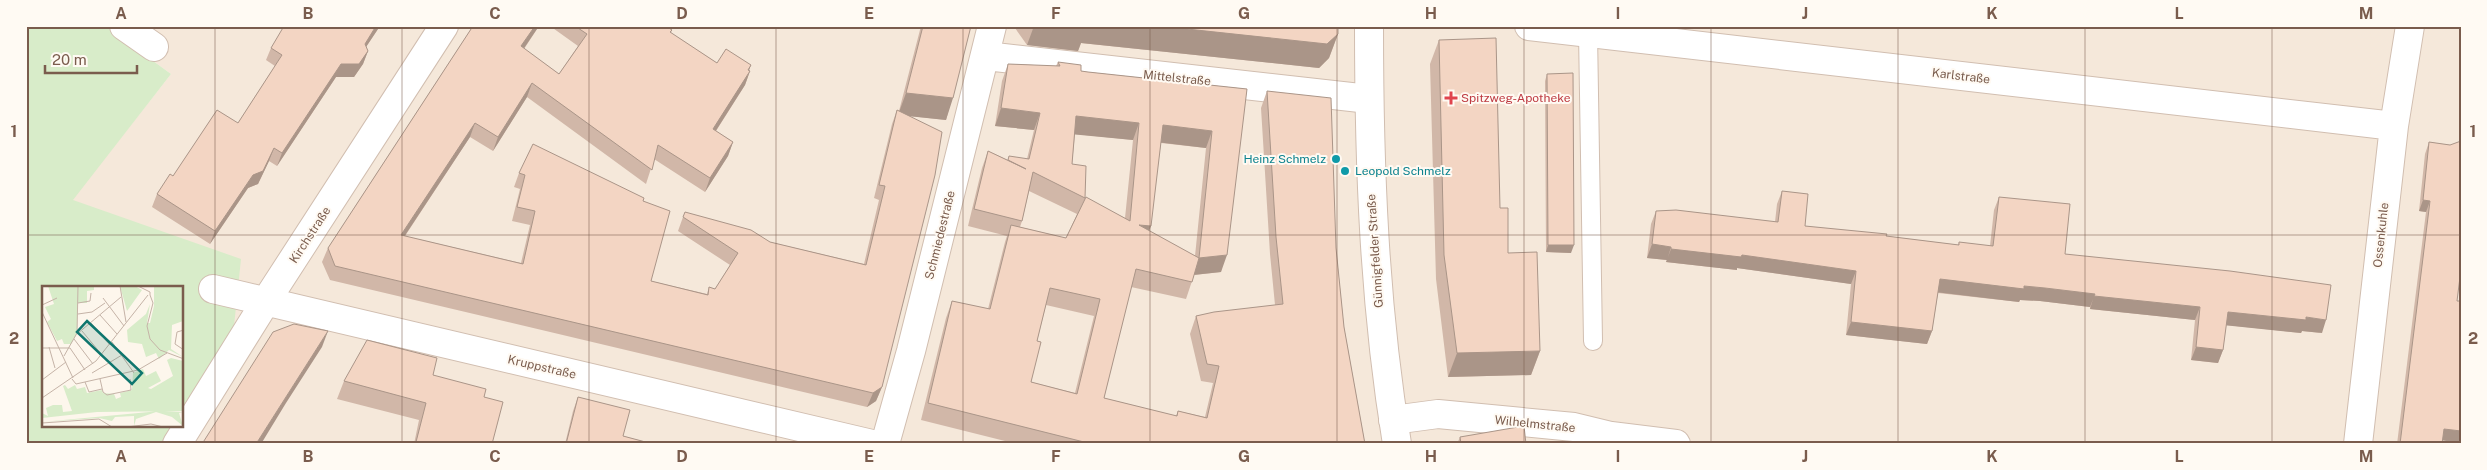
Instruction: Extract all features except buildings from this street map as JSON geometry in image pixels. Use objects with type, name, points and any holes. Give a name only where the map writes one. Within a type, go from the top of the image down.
[{"type":"street","points":[[124,26],[154,47]]},
{"type":"street","name":"Kirchstraße","points":[[177,444],[266,301],[444,26]]},
{"type":"street","name":"Schmiedestraße","points":[[884,444],[911,351],[992,26]]},
{"type":"street","name":"Günnigfelder Straße","points":[[1369,26],[1369,100],[1377,292],[1395,432]]},
{"type":"street","name":"Karlstraße","points":[[1529,26],[2394,126]]},
{"type":"street","name":"Ossenkuhle","points":[[2358,444],[2394,126],[2410,26]]},
{"type":"street","name":"Mittelstraße","points":[[986,56],[1369,100]]},
{"type":"street","name":"Kruppstraße","points":[[213,289],[872,444]]},
{"type":"street","name":"Wilhelmstraße","points":[[1395,432],[1438,414],[1574,427],[1611,436],[1676,444]]},
{"type":"lane","points":[[1588,32],[1593,341]]},
{"type":"shaded area","points":[[105,26],[2461,26],[2461,444],[170,444],[179,428],[184,428],[184,418],[234,327],[72,200],[171,74]]},
{"type":"green space","points":[[26,26],[105,26],[171,74],[73,200],[241,259],[234,326],[184,419],[184,286],[42,286],[42,428],[178,428],[170,444],[26,444]]},
{"type":"place","name":"Spitzweg-Apotheke","points":[[1451,98]]},
{"type":"place","name":"Heinz Schmelz","points":[[1336,159]]},
{"type":"place","name":"Leopold Schmelz","points":[[1345,171]]}]
